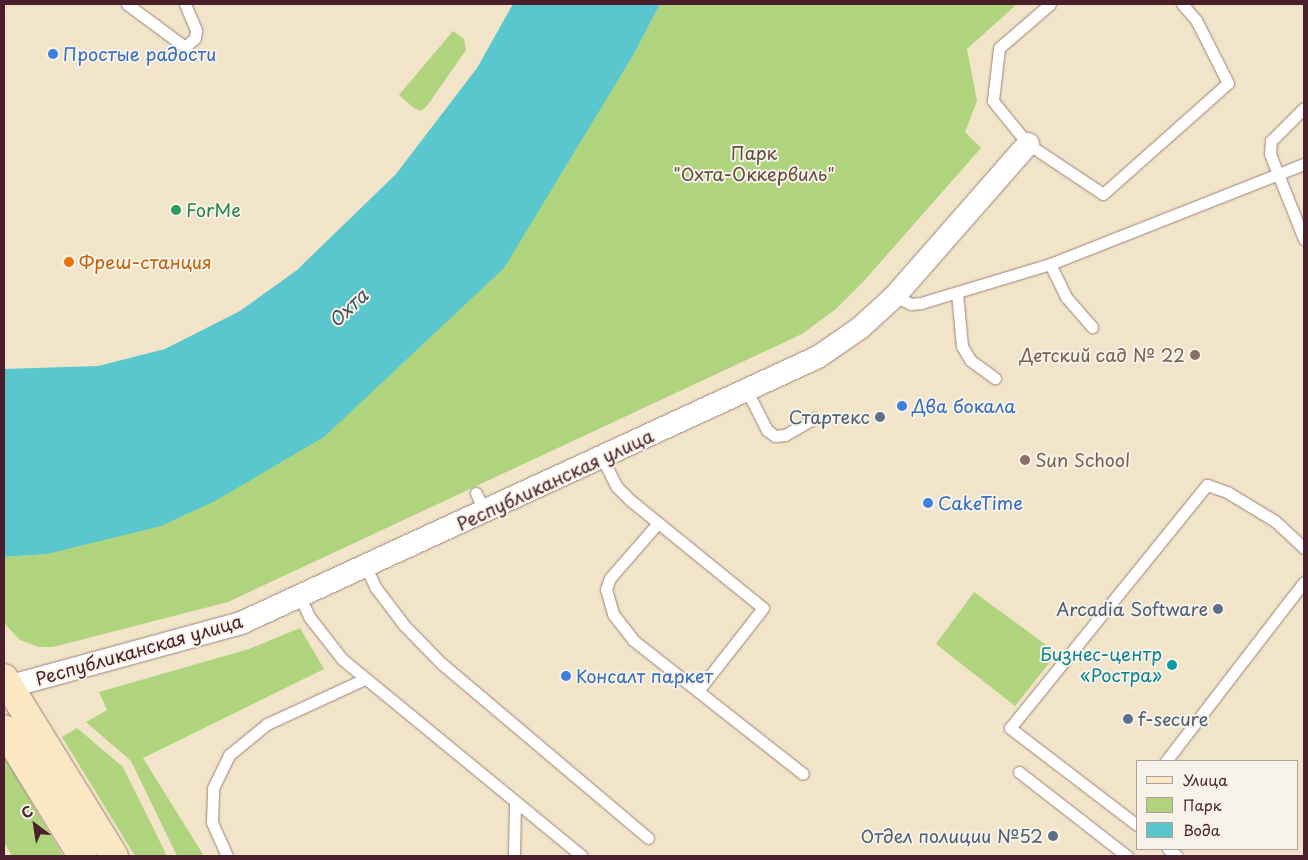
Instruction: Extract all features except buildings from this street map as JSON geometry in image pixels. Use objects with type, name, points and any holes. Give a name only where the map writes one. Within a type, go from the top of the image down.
[{"type":"street","name":"Республиканская улица","points":[[5,684],[210,633],[300,597],[366,567],[480,502],[602,458],[818,357],[860,328],[894,296],[1028,144]]},
{"type":"street","points":[[5,684],[114,856]]},
{"type":"street","points":[[4,729],[82,856]]},
{"type":"lane","points":[[127,4],[184,46],[195,38],[196,30],[184,4]]},
{"type":"lane","points":[[1050,4],[999,48],[993,101],[1028,144],[1103,194],[1228,83],[1196,20],[1182,4]]},
{"type":"lane","points":[[1304,108],[1271,142],[1270,154],[1304,239]]},
{"type":"lane","points":[[894,296],[911,304],[957,293],[1050,264],[1304,164]]},
{"type":"lane","points":[[1050,264],[1066,297],[1092,327]]},
{"type":"lane","points":[[957,293],[962,346],[970,360],[995,378]]},
{"type":"lane","points":[[747,391],[767,430],[775,436],[785,435],[814,418]]},
{"type":"lane","points":[[602,458],[616,486],[658,523],[764,608],[698,691]]},
{"type":"lane","points":[[1136,824],[1010,728],[1207,485],[1227,492],[1275,521],[1304,548]]},
{"type":"lane","points":[[658,523],[610,578],[606,589],[607,601],[622,628],[633,640],[803,774]]},
{"type":"lane","points":[[366,567],[376,588],[404,625],[441,663],[648,838]]},
{"type":"lane","points":[[1167,760],[1304,582]]},
{"type":"lane","points":[[300,597],[310,618],[342,659],[582,856]]},
{"type":"lane","points":[[228,856],[212,822],[213,788],[230,755],[267,724],[365,679]]},
{"type":"lane","points":[[1019,772],[1112,852],[1127,856]]},
{"type":"lane","points":[[514,856],[515,802]]},
{"type":"green space","name":"Парк \"Охта-Оккервиль\"","points":[[660,4],[1017,4],[967,49],[977,101],[965,132],[981,148],[863,282],[836,309],[802,334],[228,602],[53,647],[39,647],[20,640],[4,623],[4,557],[47,554],[635,52]]},
{"type":"green space","points":[[453,31],[464,39],[466,50],[427,106],[421,111],[414,108],[399,95]]},
{"type":"green space","points":[[974,592],[1057,653],[1015,706],[936,644]]},
{"type":"green space","points":[[300,628],[324,669],[143,758],[204,856],[177,856],[131,761],[86,722],[107,710],[99,692],[249,649]]},
{"type":"green space","points":[[77,728],[123,767],[167,856],[135,856],[62,737]]},
{"type":"green space","points":[[4,756],[63,856],[12,856],[4,842]]},
{"type":"water","name":"Охта","points":[[513,4],[660,4],[635,52],[504,268],[324,437],[215,501],[161,526],[47,554],[4,557],[4,369],[98,366],[165,349],[240,311],[297,270],[396,174],[477,68]]},
{"type":"place","name":"Простые радости","points":[[53,54]]},
{"type":"place","name":"ForMe","points":[[176,210]]},
{"type":"place","name":"Фреш-станция","points":[[69,262]]},
{"type":"place","name":"Детский сад № 22","points":[[1195,355]]},
{"type":"place","name":"Два бокала","points":[[902,406]]},
{"type":"place","name":"Стартекс","points":[[880,417]]},
{"type":"place","name":"Sun School","points":[[1025,460]]},
{"type":"place","name":"CakeTime","points":[[928,503]]},
{"type":"place","name":"Arcadia Software","points":[[1218,609]]},
{"type":"place","name":"Бизнес-центр «Ростра»","points":[[1172,665]]},
{"type":"place","name":"Консалт паркет","points":[[566,676]]},
{"type":"place","name":"f-secure","points":[[1128,719]]},
{"type":"place","name":"Отдел полиции №52","points":[[1053,836]]}]
